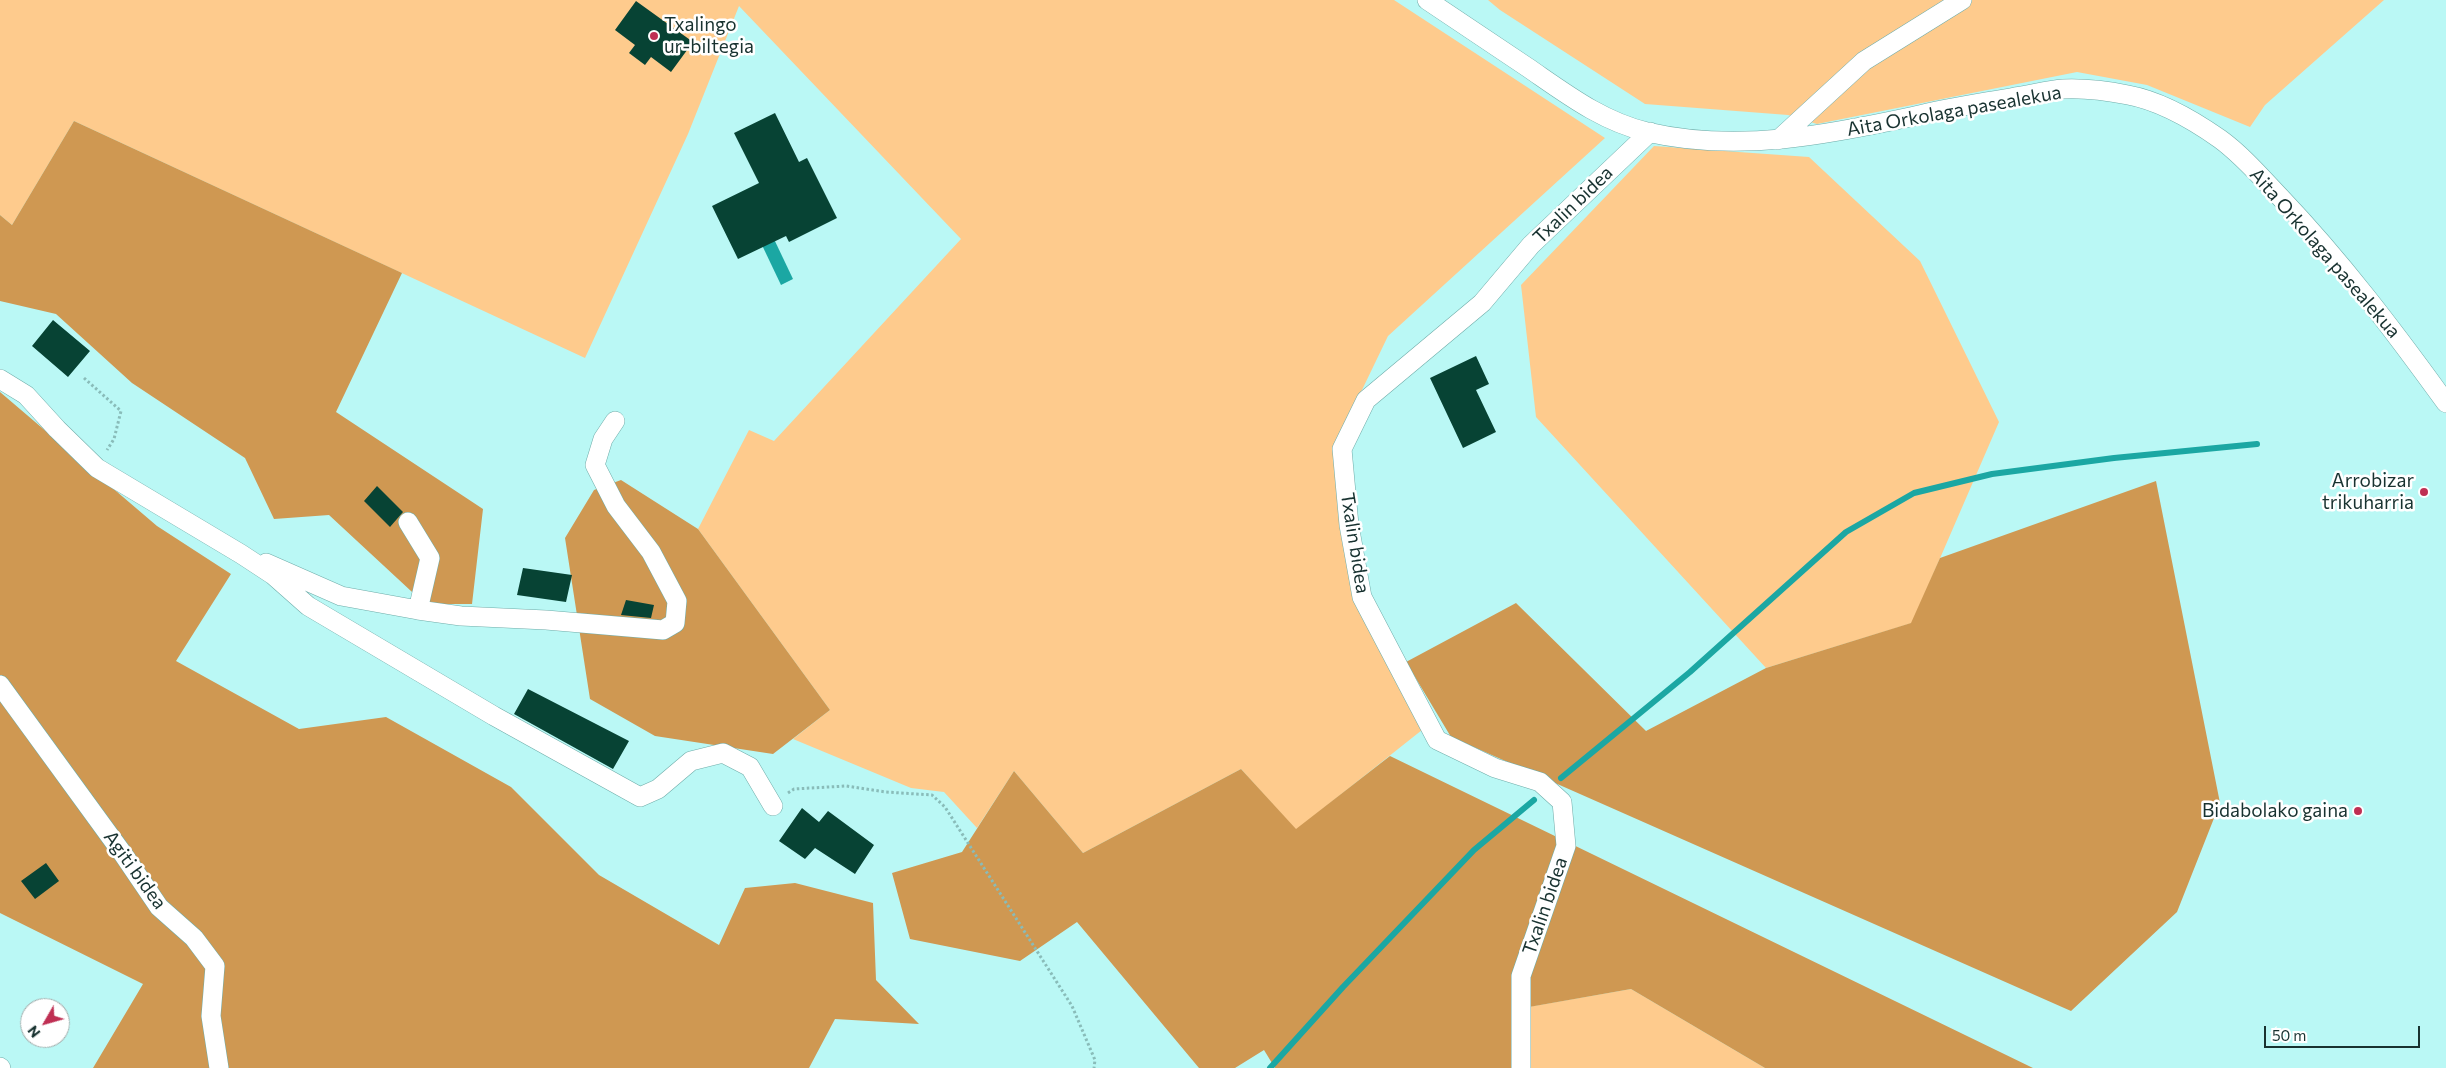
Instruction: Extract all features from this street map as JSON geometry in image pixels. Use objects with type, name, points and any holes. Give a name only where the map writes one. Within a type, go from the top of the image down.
[{"type":"street","name":"Aita Orkolaga pasealekua","points":[[1427,0],[1585,107],[1617,123],[1650,132],[1721,140],[1778,140],[1834,133],[1940,110],[2063,89],[2103,91],[2132,96],[2158,105],[2191,120],[2222,140],[2246,162],[2297,215],[2352,278],[2394,331],[2446,403]]},
{"type":"street","points":[[1778,140],[1864,61],[1962,0]]},
{"type":"street","name":"Txalin bidea","points":[[1521,1068],[1521,976],[1566,846],[1562,802],[1540,782],[1495,768],[1437,740],[1362,597],[1349,525],[1342,449],[1366,400],[1482,303],[1530,245],[1650,132]]},
{"type":"street","points":[[0,379],[26,395],[97,468],[241,554],[273,575],[308,606],[494,716],[640,797],[658,789],[690,761],[722,753],[750,767],[773,806]]},
{"type":"street","points":[[241,554],[293,573],[341,596],[418,610],[461,616],[546,620],[663,630],[675,623],[677,601],[651,552],[616,506],[595,465],[603,439],[615,421]]},
{"type":"street","points":[[408,522],[430,558],[418,610]]},
{"type":"street","name":"Agiti bidea","points":[[0,685],[118,846],[159,907],[194,938],[215,966],[211,1016],[219,1068]]},
{"type":"path","points":[[84,378],[121,411],[114,438],[97,468]]},
{"type":"path","points":[[773,806],[794,789],[846,786],[886,792],[932,795],[945,807],[1072,1006],[1095,1060],[1094,1068]]},
{"type":"shaded area","points":[[0,0],[1394,0],[1605,138],[1388,336],[1335,446],[1338,512],[1354,594],[1422,730],[1296,830],[1241,769],[1083,853],[1014,771],[977,828],[944,792],[911,788],[793,739],[830,710],[698,529],[749,430],[774,441],[961,239],[739,6],[688,134],[585,358],[74,121],[12,225],[0,215]]},
{"type":"shaded area","points":[[1488,0],[2384,0],[2265,105],[2250,127],[2147,85],[2077,72],[1817,124],[1788,115],[1645,104],[1500,10]]},
{"type":"shaded area","points":[[74,121],[402,273],[336,412],[483,509],[472,604],[425,604],[329,515],[274,519],[245,458],[132,383],[56,314],[0,301],[0,215],[12,225]]},
{"type":"shaded area","points":[[1654,146],[1809,157],[1920,261],[1999,422],[1912,623],[1766,668],[1536,417],[1521,285]]},
{"type":"shaded area","points":[[0,392],[157,526],[231,574],[176,661],[299,729],[386,717],[511,787],[599,875],[719,945],[745,888],[795,883],[873,903],[876,980],[919,1024],[835,1019],[809,1068],[93,1068],[143,984],[0,913]]},
{"type":"shaded area","points":[[621,480],[698,529],[830,710],[773,754],[655,736],[590,699],[565,538],[594,490]]},
{"type":"shaded area","points":[[2156,481],[2220,803],[2177,912],[2071,1011],[1451,737],[1406,662],[1516,603],[1646,731],[1766,668],[1911,623],[1940,558]]},
{"type":"shaded area","points":[[1390,756],[2033,1068],[1765,1068],[1631,989],[1512,1010],[1516,1068],[1275,1068],[1264,1050],[1235,1068],[1199,1068],[1077,922],[1020,961],[910,939],[892,873],[962,852],[1014,771],[1083,853],[1241,769],[1296,829]]},
{"type":"shaded area","points":[[1631,989],[1765,1068],[1531,1068],[1528,1007]]},
{"type":"water","points":[[773,237],[793,279],[781,285],[761,243]]},
{"type":"building","name":"Txalingo ur-biltegia","points":[[636,1],[693,42],[671,72],[651,57],[645,65],[629,53],[635,45],[615,30]]},
{"type":"building","points":[[775,113],[799,162],[807,158],[837,218],[789,242],[786,236],[738,259],[712,206],[759,183],[734,133]]},
{"type":"building","points":[[53,320],[90,351],[68,377],[32,346]]},
{"type":"building","points":[[1476,356],[1489,384],[1476,390],[1496,432],[1463,448],[1430,378]]},
{"type":"building","points":[[377,486],[403,512],[390,527],[364,501]]},
{"type":"building","points":[[523,568],[572,575],[566,602],[517,595]]},
{"type":"building","points":[[626,600],[654,605],[651,618],[621,615]]},
{"type":"building","points":[[528,689],[629,741],[613,769],[514,714]]},
{"type":"building","points":[[802,808],[819,822],[828,811],[874,845],[855,874],[815,848],[805,859],[779,841]]},
{"type":"building","points":[[46,863],[59,881],[35,899],[21,881]]},
{"type":"waterway","points":[[1561,778],[1690,672],[1846,532],[1914,493],[1992,474],[2114,458],[2257,444]]},
{"type":"waterway","points":[[1270,1068],[1343,987],[1474,850],[1534,800]]},
{"type":"place","name":"Txalingo ur-biltegia","points":[[654,36]]},
{"type":"place","name":"Arrobizar trikuharria","points":[[2424,492]]},
{"type":"place","name":"Bidabolako gaina","points":[[2358,811]]}]
